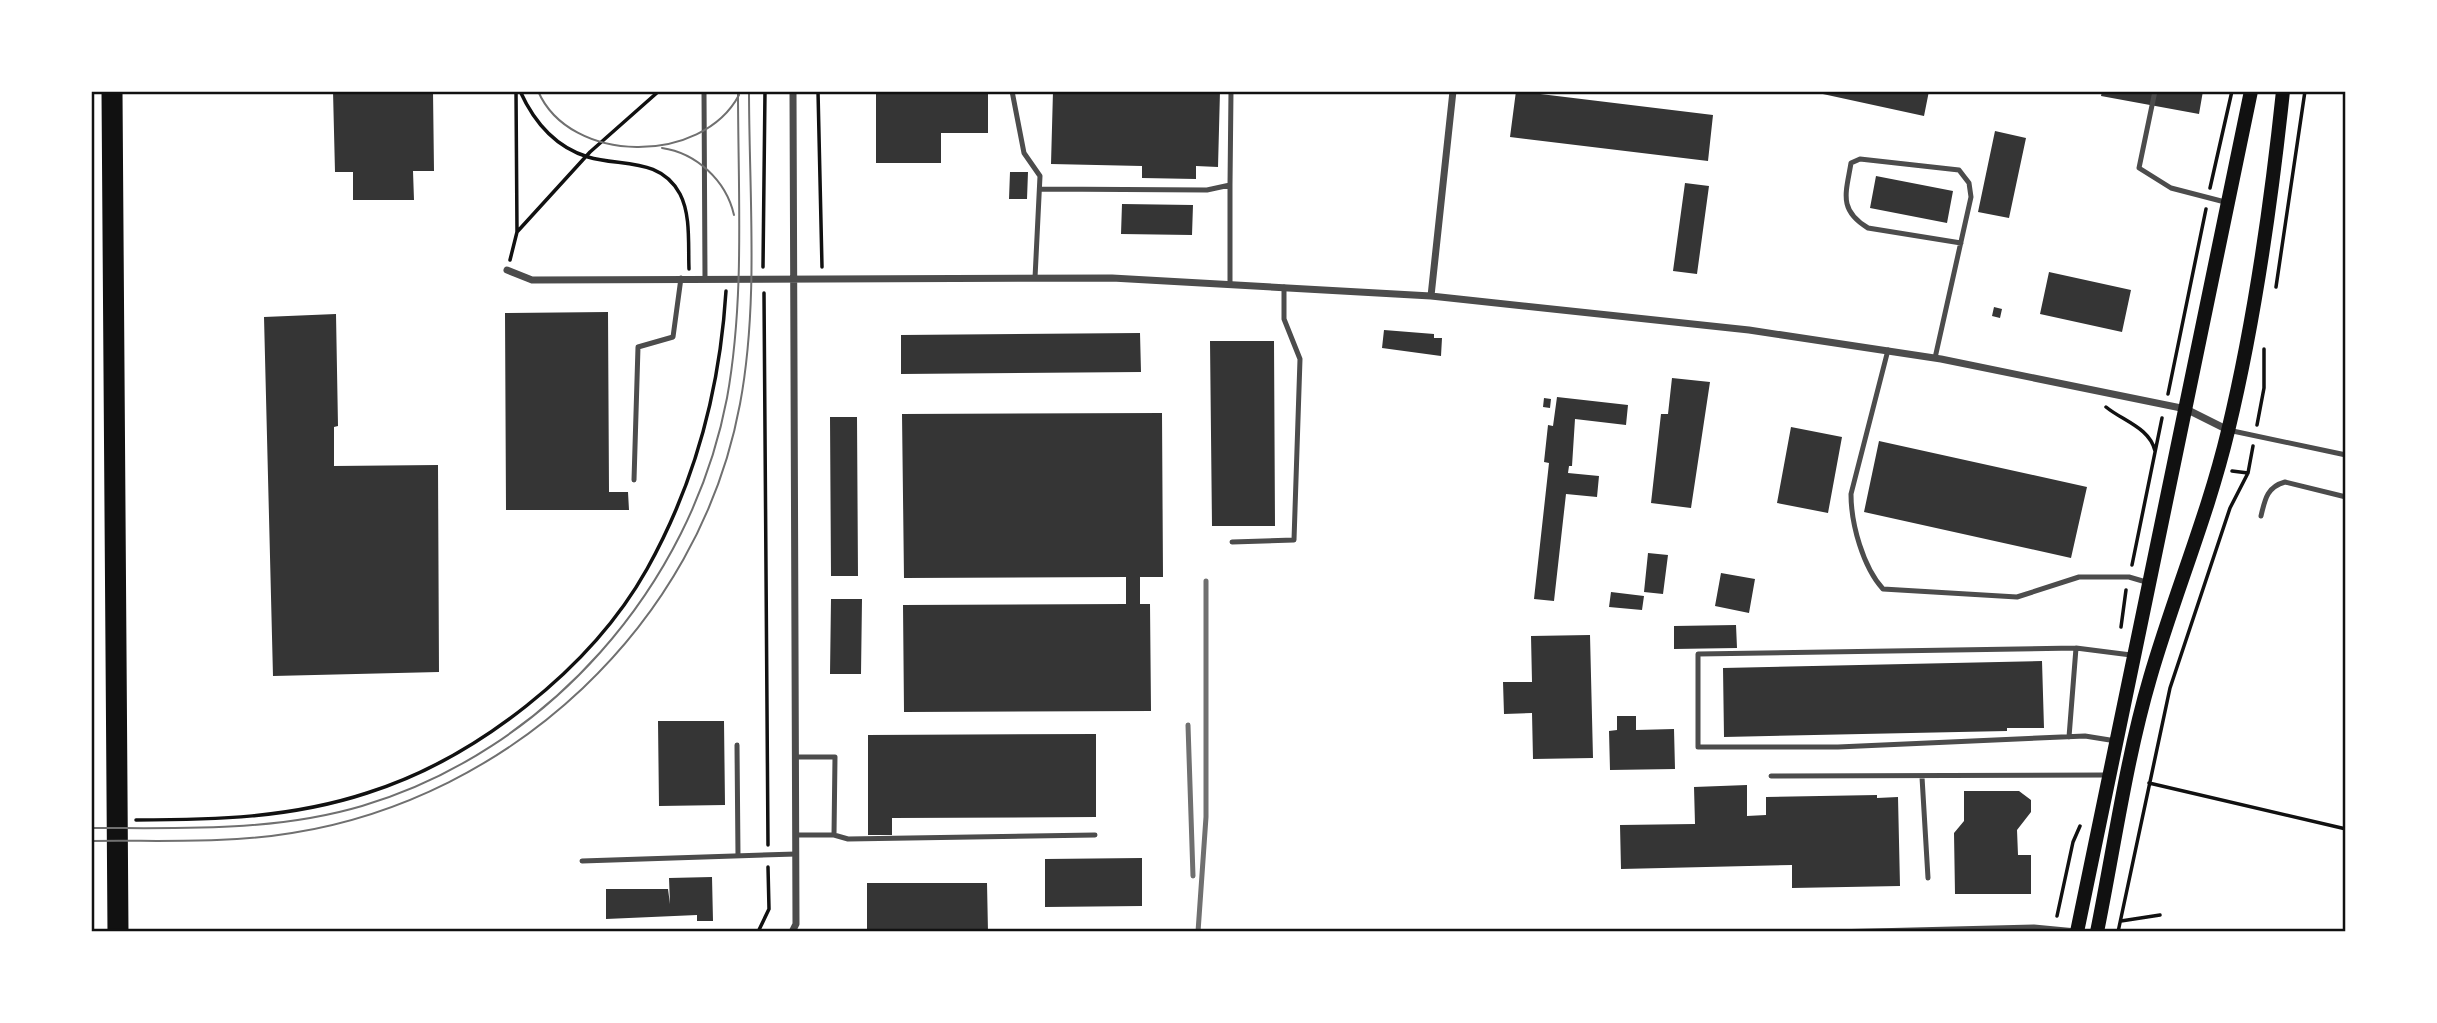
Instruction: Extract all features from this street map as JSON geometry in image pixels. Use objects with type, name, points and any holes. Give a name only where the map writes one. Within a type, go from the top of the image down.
[{"type":"highway","points":[[112,91],[118,932]]},
{"type":"main road","points":[[2080,931],[2116,741],[2251,91]]},
{"type":"main road","points":[[2097,932],[2148,682],[2172,601],[2210,496],[2228,430],[2270,212],[2283,91]]},
{"type":"street","points":[[793,91],[795,929]]},
{"type":"street","points":[[1431,296],[1453,91]]},
{"type":"street","points":[[508,270],[532,280],[1112,278],[1431,296],[1671,321],[1888,350],[2165,404],[2186,409],[2228,430]]},
{"type":"lane","points":[[704,91],[705,278]]},
{"type":"lane","points":[[1012,91],[1024,152],[1040,176],[1035,278]]},
{"type":"lane","points":[[1230,284],[1231,91]]},
{"type":"lane","points":[[2155,91],[2139,168],[2171,188],[2228,203]]},
{"type":"lane","points":[[1935,358],[1961,243],[1971,197],[1969,183],[1959,170],[1860,159],[1851,163],[1845,197],[1855,220],[1868,228],[1961,243]]},
{"type":"lane","points":[[1041,189],[1207,190],[1230,185]]},
{"type":"lane","points":[[634,480],[638,348],[673,337],[685,278]]},
{"type":"lane","points":[[1232,542],[1294,540],[1300,359],[1284,319],[1284,288]]},
{"type":"lane","points":[[1888,350],[1851,494],[1851,513],[1874,579],[1883,589],[2017,597],[2080,577],[2129,577],[2149,583]]},
{"type":"lane","points":[[2228,430],[2346,455]]},
{"type":"lane","points":[[2261,516],[2267,492],[2275,485],[2285,482],[2346,497]]},
{"type":"lane","points":[[2069,737],[2076,648]]},
{"type":"lane","points":[[2116,741],[2069,737],[1838,747],[1698,747],[1698,654],[2076,648],[2134,655]]},
{"type":"lane","points":[[737,745],[738,856]]},
{"type":"lane","points":[[796,757],[835,757],[834,835]]},
{"type":"lane","points":[[1771,776],[2110,775]]},
{"type":"lane","points":[[1922,777],[1928,878]]},
{"type":"lane","points":[[796,835],[834,835],[848,839],[1096,835]]},
{"type":"lane","points":[[582,861],[796,854]]},
{"type":"lane","points":[[1831,932],[2055,928],[2080,931]]},
{"type":"path","points":[[508,270],[517,232],[518,91]]},
{"type":"path","points":[[518,91],[545,131],[565,147],[587,157],[655,169],[671,181],[686,211],[685,278]]},
{"type":"path","points":[[517,232],[590,152],[660,91]]},
{"type":"path","points":[[758,932],[769,909],[763,278],[765,91]]},
{"type":"path","points":[[818,91],[822,278]]},
{"type":"path","points":[[2119,652],[2129,577],[2232,91]]},
{"type":"path","points":[[132,820],[244,818],[323,805],[367,793],[452,757],[491,731],[561,676],[623,605],[647,570],[674,514],[695,459],[710,408],[722,345],[726,278]]},
{"type":"path","points":[[2174,358],[2196,360]]},
{"type":"path","points":[[2240,370],[2264,375]]},
{"type":"path","points":[[2087,390],[2120,419],[2147,434],[2155,453]]},
{"type":"path","points":[[2149,783],[2346,829]]},
{"type":"path","points":[[2055,928],[2073,842],[2083,820]]},
{"type":"path","points":[[2121,921],[2160,915]]},
{"type":"building","points":[[333,91],[433,91],[434,171],[413,171],[414,200],[353,200],[353,172],[335,172]]},
{"type":"building","points":[[876,91],[988,91],[988,133],[941,133],[941,163],[876,163]]},
{"type":"building","points":[[1053,91],[1220,91],[1218,167],[1196,166],[1196,179],[1142,178],[1142,166],[1051,164]]},
{"type":"building","points":[[1516,91],[1713,115],[1708,161],[1510,137]]},
{"type":"building","points":[[1809,91],[1929,91],[1924,116]]},
{"type":"building","points":[[2102,91],[2203,91],[2199,114],[2101,96]]},
{"type":"building","points":[[1995,131],[2026,138],[2009,218],[1978,212]]},
{"type":"building","points":[[1010,172],[1028,172],[1027,199],[1009,199]]},
{"type":"building","points":[[1876,176],[1953,191],[1947,223],[1870,208]]},
{"type":"building","points":[[1685,183],[1709,186],[1697,274],[1673,271]]},
{"type":"building","points":[[1122,204],[1193,205],[1192,235],[1121,234]]},
{"type":"building","points":[[2049,272],[2131,290],[2122,332],[2040,314]]},
{"type":"building","points":[[1994,307],[2002,309],[2000,318],[1992,316]]},
{"type":"building","points":[[608,312],[609,492],[628,492],[629,510],[506,510],[505,313]]},
{"type":"building","points":[[336,314],[338,426],[334,427],[334,466],[438,465],[439,672],[273,676],[264,317]]},
{"type":"building","points":[[1384,330],[1434,334],[1434,338],[1442,338],[1441,356],[1382,348]]},
{"type":"building","points":[[1140,333],[1141,372],[901,374],[901,335]]},
{"type":"building","points":[[1210,341],[1274,341],[1275,526],[1212,526]]},
{"type":"building","points":[[1672,378],[1710,382],[1691,508],[1651,503],[1661,414],[1668,414]]},
{"type":"building","points":[[1557,397],[1628,405],[1626,425],[1575,419],[1572,466],[1569,466],[1568,473],[1599,476],[1597,497],[1566,494],[1554,601],[1534,599],[1549,463],[1544,462],[1548,425],[1553,426]]},
{"type":"building","points":[[1544,398],[1551,399],[1550,408],[1543,407]]},
{"type":"building","points":[[1162,413],[1163,577],[1140,577],[1140,604],[1150,604],[1151,711],[904,712],[903,605],[1126,604],[1126,577],[904,578],[902,414]]},
{"type":"building","points":[[830,417],[857,417],[858,576],[831,576]]},
{"type":"building","points":[[1791,427],[1842,437],[1828,513],[1777,503]]},
{"type":"building","points":[[1879,441],[2087,487],[2071,558],[1864,512]]},
{"type":"building","points":[[1648,553],[1668,555],[1663,594],[1644,592]]},
{"type":"building","points":[[1721,573],[1755,579],[1749,613],[1715,606]]},
{"type":"building","points":[[1611,592],[1644,596],[1642,610],[1609,607]]},
{"type":"building","points":[[831,599],[862,599],[861,674],[830,674]]},
{"type":"building","points":[[1736,625],[1737,648],[1674,649],[1674,626]]},
{"type":"building","points":[[1590,635],[1593,758],[1533,759],[1532,713],[1504,714],[1503,682],[1532,682],[1531,636]]},
{"type":"building","points":[[2042,661],[2044,728],[1724,737],[1723,668]]},
{"type":"building","points":[[1617,716],[1636,716],[1636,730],[1674,729],[1675,769],[1610,770],[1609,731],[1617,730]]},
{"type":"building","points":[[658,721],[724,721],[725,805],[659,806]]},
{"type":"building","points":[[1096,734],[1096,817],[892,818],[892,835],[868,835],[868,735]]},
{"type":"building","points":[[1747,785],[1747,816],[1766,815],[1766,797],[1898,797],[1900,886],[1792,888],[1792,865],[1621,869],[1620,825],[1695,824],[1694,787]]},
{"type":"building","points":[[1964,791],[2019,791],[2031,800],[2031,812],[2017,830],[2018,855],[2031,855],[2031,894],[1955,894],[1954,833],[1964,821]]},
{"type":"building","points":[[1142,858],[1142,906],[1045,907],[1045,859]]},
{"type":"building","points":[[712,877],[713,921],[697,921],[697,915],[606,919],[606,889],[668,889],[670,904],[669,878]]},
{"type":"building","points":[[867,883],[987,883],[988,932],[867,932]]},
{"type":"tram line","points":[[538,91],[554,115],[578,133],[606,143],[637,147],[668,144],[696,134],[721,118],[739,95]]},
{"type":"tram line","points":[[91,828],[228,827],[295,820],[362,806],[429,780],[492,746],[549,703],[600,652],[644,596],[681,534],[709,468],[727,398],[733,360],[738,284],[738,91]]},
{"type":"tram line","points":[[91,841],[217,840],[267,836],[292,833],[372,814],[449,782],[519,740],[583,688],[638,628],[684,559],[718,484],[740,404],[746,365],[751,287],[749,91]]},
{"type":"tram line","points":[[662,148],[686,156],[708,170],[724,190],[734,215]]},
{"type":"railway","points":[[1198,932],[1206,817],[1206,581]]},
{"type":"railway","points":[[1188,725],[1193,876]]}]
